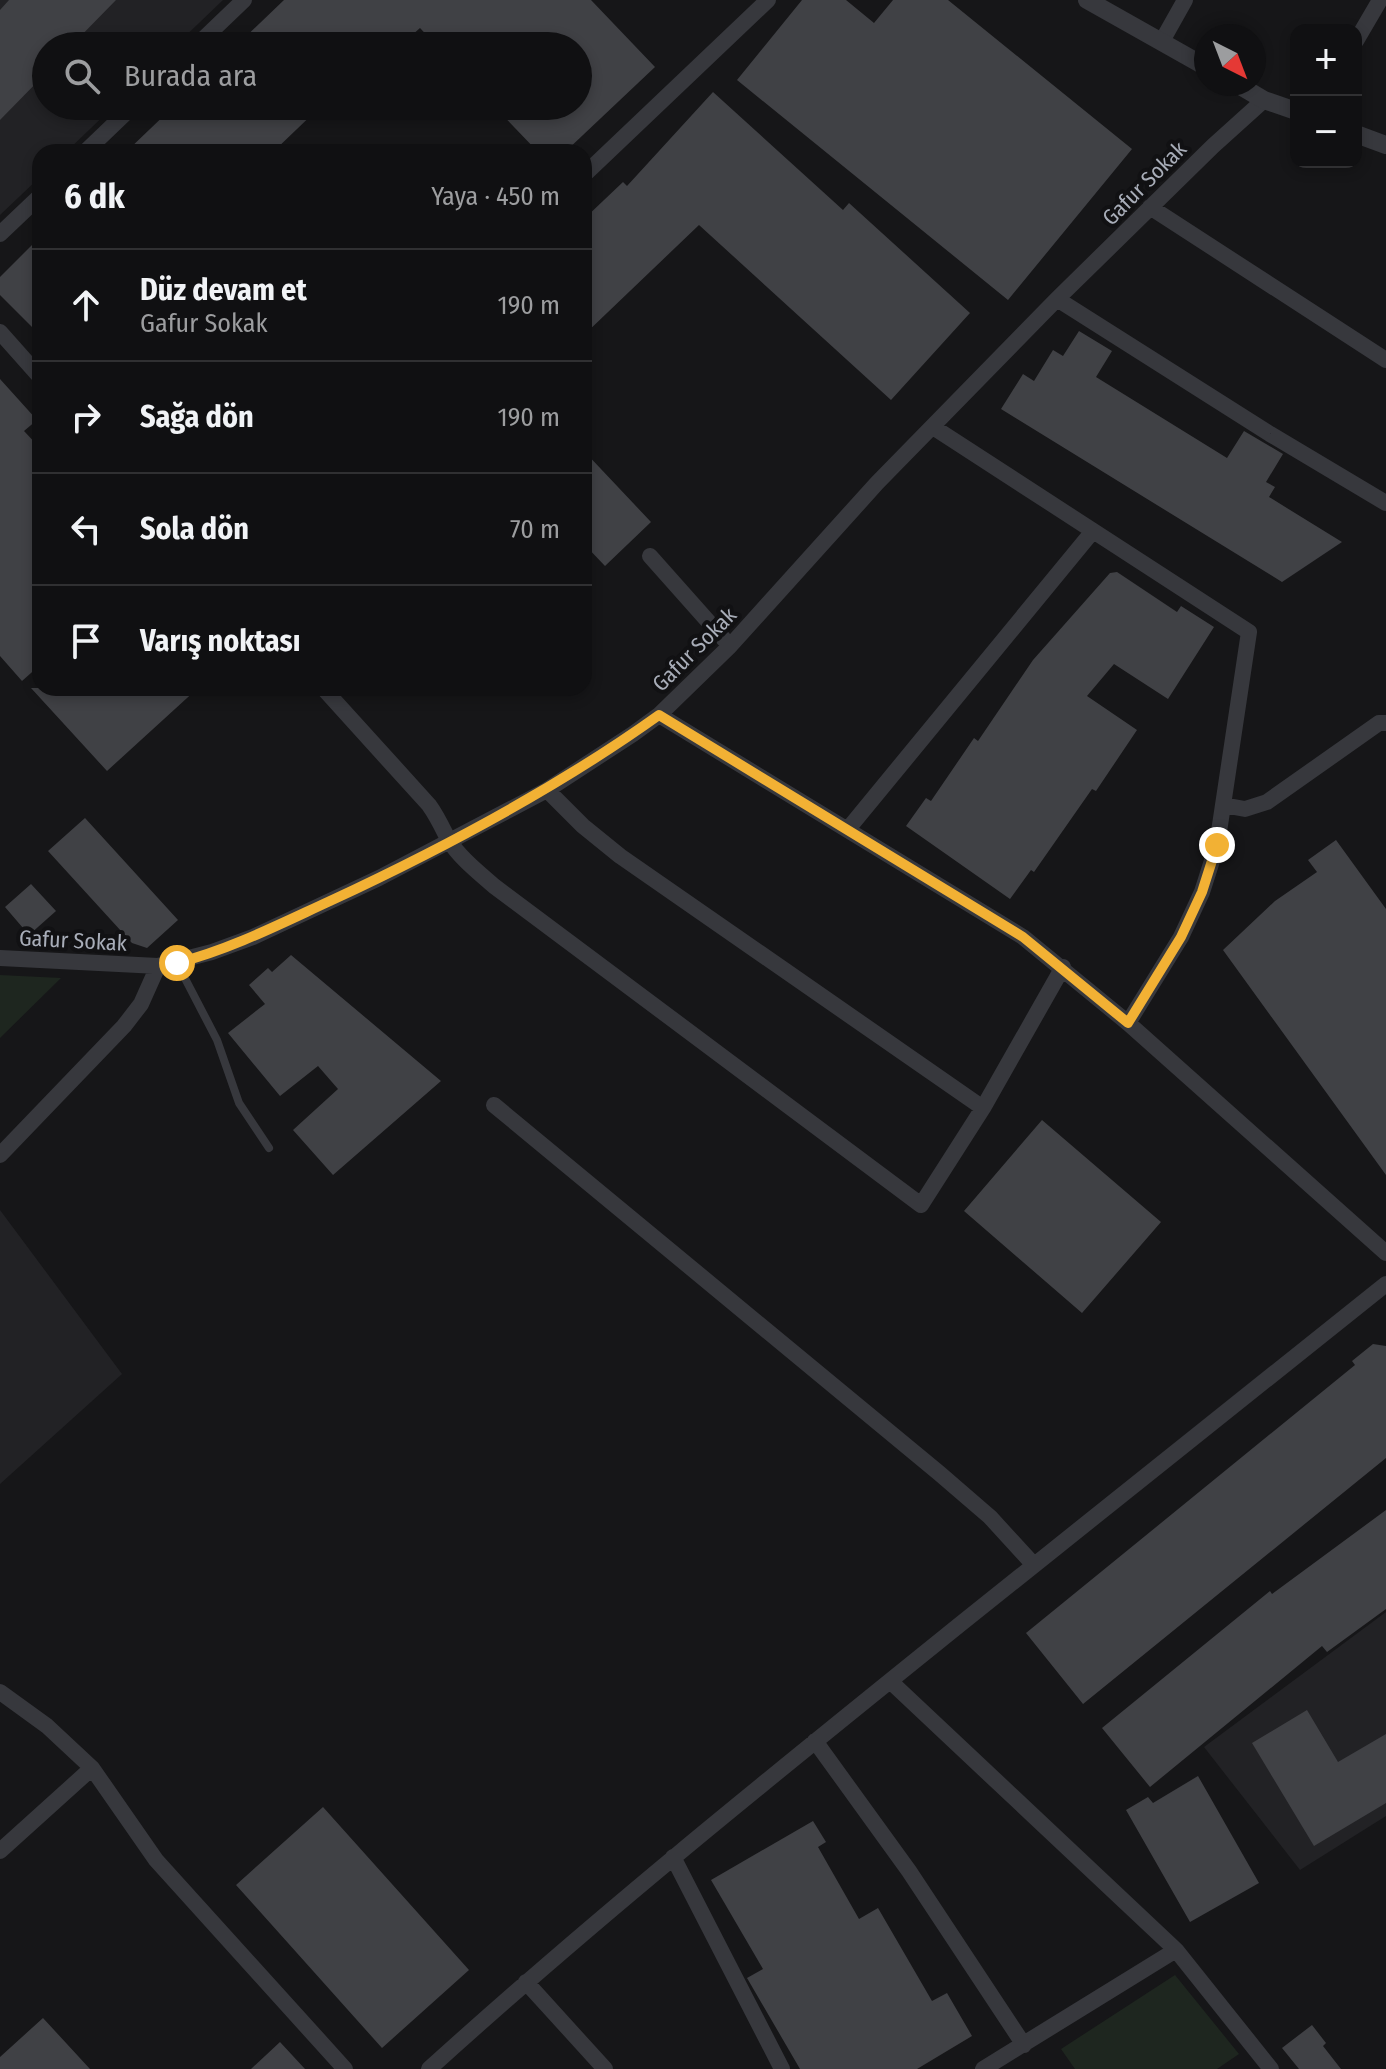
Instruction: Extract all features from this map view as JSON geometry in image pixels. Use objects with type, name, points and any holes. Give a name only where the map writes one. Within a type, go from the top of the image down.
[{"type":"street","points":[[211,32],[244,0]]},
{"type":"street","points":[[592,167],[768,0]]},
{"type":"street","points":[[1087,0],[1194,60]]},
{"type":"street","points":[[1162,41],[1185,0]]},
{"type":"street","points":[[1362,31],[1380,0]]},
{"type":"street","points":[[1257,96],[1290,109]]},
{"type":"street","name":"Gafur Sokak","points":[[0,958],[158,966],[177,963],[253,937],[379,878],[547,790],[659,715],[730,646],[877,483],[1057,299],[1264,100]]},
{"type":"street","points":[[93,144],[118,120]]},
{"type":"street","points":[[1362,136],[1386,145]]},
{"type":"street","points":[[0,234],[32,204]]},
{"type":"street","points":[[1150,207],[1386,360]]},
{"type":"street","points":[[1057,299],[1270,434],[1386,503]]},
{"type":"street","points":[[0,332],[32,368]]},
{"type":"street","points":[[933,427],[1249,632],[1217,845],[1202,892],[1181,937],[1128,1023]]},
{"type":"street","points":[[848,829],[1093,531]]},
{"type":"street","points":[[650,556],[730,646]]},
{"type":"street","points":[[330,696],[429,805],[449,840],[468,863],[494,886],[921,1205],[983,1108],[1063,967]]},
{"type":"street","points":[[659,715],[1023,937],[1128,1023],[1386,1253]]},
{"type":"street","points":[[1223,805],[1245,809],[1267,802],[1379,723],[1386,723]]},
{"type":"street","points":[[547,790],[583,826],[620,856],[983,1108]]},
{"type":"street","points":[[0,1155],[124,1026],[141,1004],[158,966]]},
{"type":"street","points":[[494,1105],[939,1473],[990,1517],[1033,1564]]},
{"type":"street","points":[[429,2069],[673,1857],[1033,1564],[1386,1284]]},
{"type":"street","points":[[890,1681],[1176,1950],[1271,2069]]},
{"type":"street","points":[[0,1692],[47,1726],[92,1768],[156,1860],[345,2069]]},
{"type":"street","points":[[815,1741],[909,1871],[1024,2045]]},
{"type":"street","points":[[0,1851],[92,1768]]},
{"type":"street","points":[[673,1857],[782,2069]]},
{"type":"street","points":[[983,2069],[1176,1950]]},
{"type":"street","points":[[526,1982],[605,2069]]},
{"type":"lane","points":[[177,963],[217,1040],[239,1103],[269,1148]]},
{"type":"shaded area","points":[[0,0],[223,0],[190,32],[32,32],[32,120],[99,120],[74,144],[32,144],[32,185],[0,215]]},
{"type":"shaded area","points":[[0,975],[61,978],[0,1038]]},
{"type":"shaded area","points":[[0,1210],[122,1374],[0,1484]]},
{"type":"shaded area","points":[[1386,1612],[1386,1816],[1300,1870],[1204,1747]]},
{"type":"shaded area","points":[[1175,1975],[1239,2054],[1217,2069],[1075,2069],[1061,2049]]},
{"type":"building","points":[[9,0],[116,0],[85,32],[32,32],[32,87],[0,120],[0,10]]},
{"type":"building","points":[[284,0],[591,0],[655,67],[573,144],[530,144],[507,120],[592,120],[592,32],[424,32],[420,28],[416,32],[251,32]]},
{"type":"building","points":[[802,0],[846,0],[874,23],[893,0],[948,0],[1132,149],[1008,300],[737,80]]},
{"type":"building","points":[[713,92],[843,210],[849,203],[970,313],[891,400],[699,225],[592,327],[592,211],[623,182],[627,186]]},
{"type":"building","points":[[159,120],[306,120],[281,144],[134,144]]},
{"type":"building","points":[[32,245],[32,327],[0,295],[0,277]]},
{"type":"building","points":[[1079,331],[1112,351],[1096,377],[1227,458],[1244,431],[1283,454],[1266,482],[1275,487],[1269,497],[1342,542],[1282,582],[1001,409],[1023,374],[1034,381],[1053,350],[1063,356]]},
{"type":"building","points":[[0,379],[32,414],[32,424],[24,431],[32,440],[32,672],[22,681],[0,656]]},
{"type":"building","points":[[592,459],[651,522],[605,566],[592,552]]},
{"type":"building","points":[[1117,572],[1177,612],[1181,606],[1214,627],[1168,699],[1114,664],[1087,696],[1137,730],[1096,791],[1092,789],[1034,872],[1031,870],[1010,899],[906,826],[926,798],[931,801],[974,738],[978,741],[1033,660],[1110,573]]},
{"type":"building","points":[[38,696],[189,696],[107,771]]},
{"type":"building","points":[[85,818],[178,920],[147,948],[132,943],[48,851]]},
{"type":"building","points":[[1336,840],[1386,909],[1386,1175],[1223,950],[1275,901],[1317,872],[1308,860]]},
{"type":"building","points":[[31,884],[56,911],[29,935],[5,907]]},
{"type":"building","points":[[291,955],[441,1081],[333,1175],[293,1130],[338,1089],[318,1066],[280,1096],[228,1033],[265,1004],[249,985],[268,968],[272,972]]},
{"type":"building","points":[[1042,1120],[1161,1222],[1082,1313],[964,1211]]},
{"type":"building","points":[[1373,1344],[1386,1346],[1386,1458],[1083,1704],[1026,1633],[1355,1365],[1352,1361]]},
{"type":"building","points":[[1386,1510],[1386,1609],[1327,1652],[1322,1646],[1150,1787],[1102,1728],[1270,1591],[1272,1594]]},
{"type":"building","points":[[1307,1710],[1338,1762],[1386,1734],[1386,1803],[1314,1846],[1252,1743]]},
{"type":"building","points":[[1198,1776],[1259,1883],[1190,1922],[1126,1810],[1148,1797],[1153,1803]]},
{"type":"building","points":[[323,1807],[469,1970],[382,2048],[236,1885]]},
{"type":"building","points":[[813,1821],[826,1842],[818,1847],[859,1919],[878,1908],[932,2001],[947,1993],[972,2036],[917,2069],[800,2069],[747,1978],[763,1969],[711,1880]]},
{"type":"building","points":[[43,2018],[90,2069],[0,2069],[0,2057]]},
{"type":"building","points":[[1312,2025],[1341,2069],[1299,2069],[1282,2048]]},
{"type":"building","points":[[280,2042],[305,2069],[251,2069]]},
{"type":"route","points":[[177,963],[253,937],[379,878],[547,790],[659,715],[1023,937],[1128,1023],[1181,937],[1202,892],[1217,845]]}]
